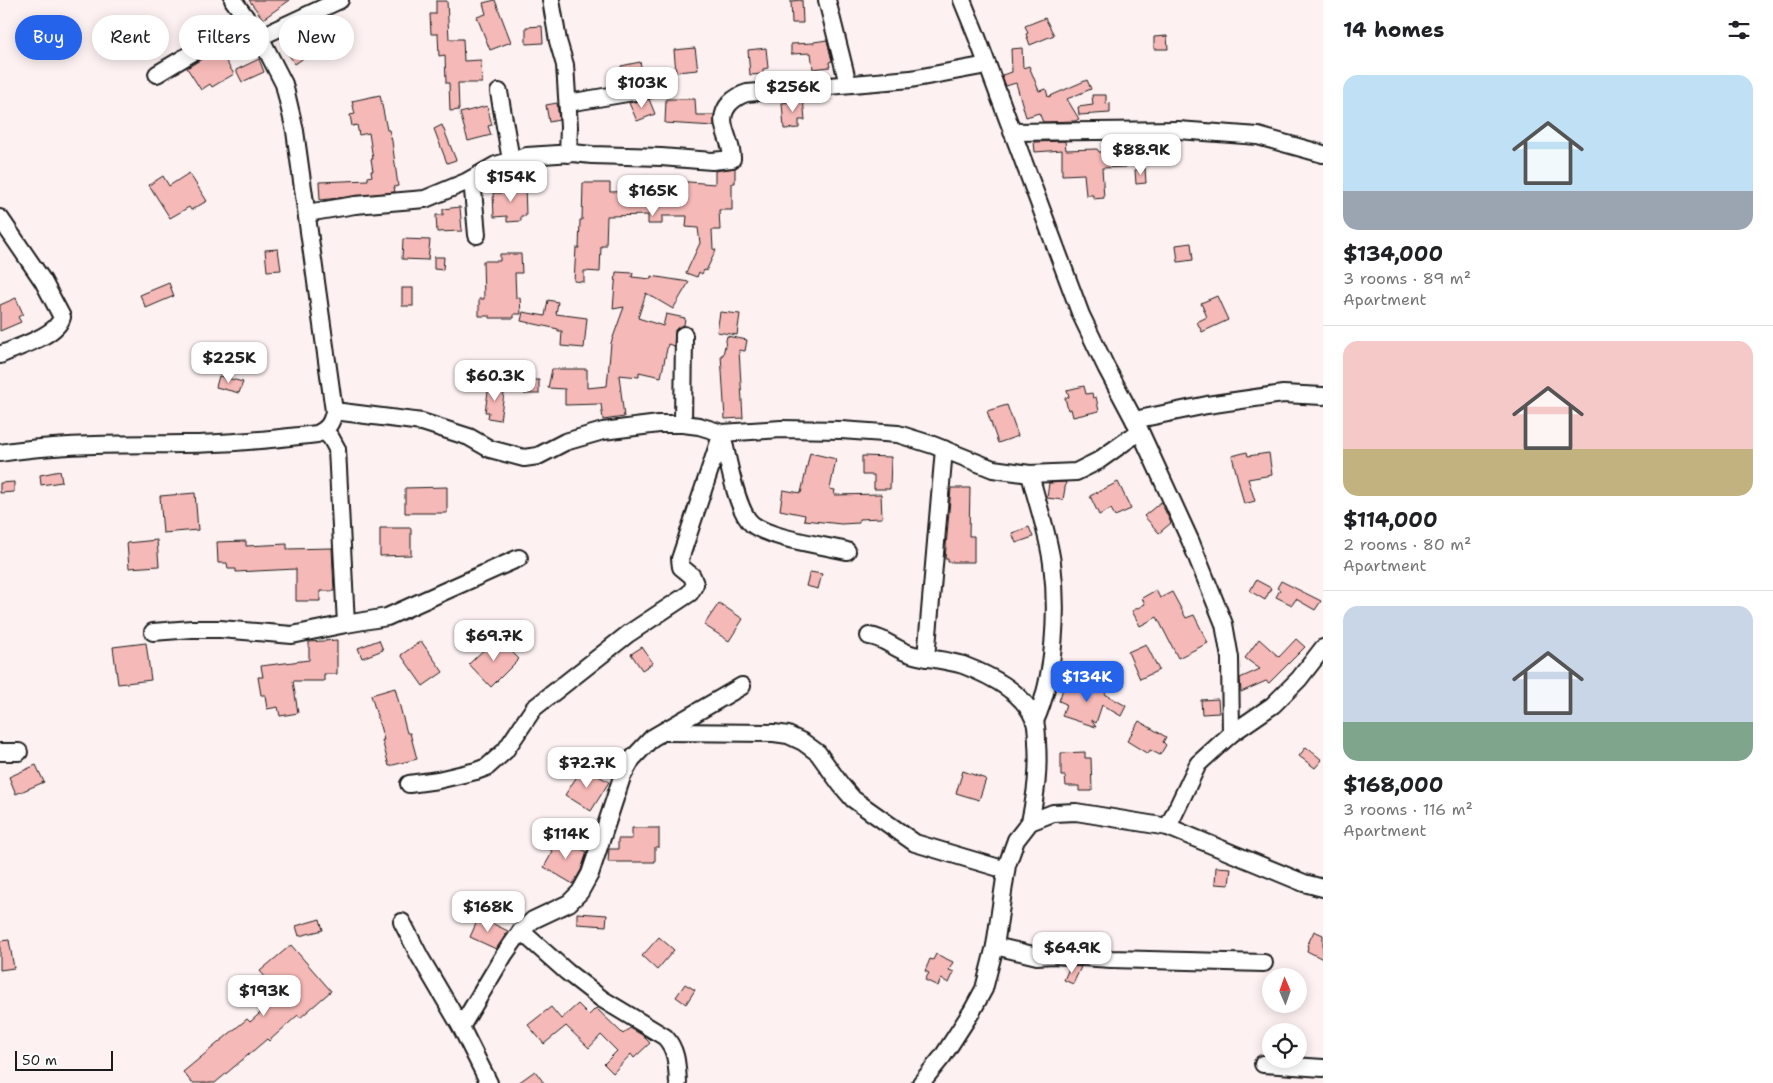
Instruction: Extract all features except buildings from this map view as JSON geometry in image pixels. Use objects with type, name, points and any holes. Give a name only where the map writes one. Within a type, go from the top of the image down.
[{"type":"street","points":[[233,0],[243,15]]},
{"type":"street","points":[[269,33],[340,0]]},
{"type":"street","points":[[551,0],[558,41],[565,65],[568,103],[568,154]]},
{"type":"street","points":[[827,0],[848,84]]},
{"type":"street","points":[[962,0],[1081,315],[1137,426],[1190,540],[1224,624],[1230,658],[1231,734]]},
{"type":"street","points":[[0,453],[46,447],[240,441],[317,434],[330,426],[334,411],[295,131],[284,84],[269,55]]},
{"type":"street","points":[[157,74],[180,60]]},
{"type":"street","points":[[307,213],[355,205],[425,199],[496,165],[527,156],[568,154],[661,157],[712,161],[732,159],[733,150],[726,137],[722,119],[724,110],[733,100],[747,93],[911,79],[987,65]]},
{"type":"street","points":[[568,103],[651,89]]},
{"type":"street","points":[[499,92],[511,160]]},
{"type":"street","points":[[1012,132],[1178,130],[1258,136],[1323,154]]},
{"type":"street","points":[[472,178],[477,235]]},
{"type":"street","points":[[0,218],[43,281],[62,317],[60,323],[51,332],[0,355]]},
{"type":"street","points":[[683,424],[684,335]]},
{"type":"street","points":[[334,411],[422,422],[469,437],[490,449],[524,458],[538,456],[566,442],[602,430],[659,424],[683,424],[699,426],[722,433],[781,429],[841,430],[898,434],[916,438],[993,469],[1030,474],[1076,472],[1098,461],[1137,426],[1207,405],[1282,394],[1323,396]]},
{"type":"street","points":[[324,431],[331,438],[337,449],[346,624]]},
{"type":"street","points":[[722,433],[738,497],[747,518],[752,524],[772,534],[847,551]]},
{"type":"street","points":[[409,784],[438,780],[487,767],[505,751],[534,708],[628,634],[690,593],[695,584],[694,580],[681,567],[680,559],[722,433]]},
{"type":"street","points":[[926,658],[944,449]]},
{"type":"street","points":[[1030,474],[1052,562],[1054,597],[1054,622],[1049,674],[1041,708],[1035,721]]},
{"type":"street","points":[[153,632],[220,629],[292,635],[387,617],[519,558]]},
{"type":"street","points":[[869,636],[876,636],[891,647],[907,654],[962,665],[983,674],[1008,688],[1021,698],[1035,721],[1039,764],[1037,787],[1030,822],[1016,840],[1006,870],[995,946],[984,989],[944,1056],[921,1083]]},
{"type":"street","points":[[1168,827],[1198,764],[1231,734],[1273,705],[1299,678],[1323,648]]},
{"type":"street","points":[[461,1027],[504,955],[521,931],[533,920],[569,903],[580,892],[590,874],[622,777],[632,759],[652,738],[742,686]]},
{"type":"street","points":[[663,732],[774,733],[788,735],[803,742],[818,753],[853,799],[914,843],[1006,870]]},
{"type":"street","points":[[0,752],[19,752]]},
{"type":"street","points":[[1030,822],[1053,813],[1076,812],[1168,827],[1304,883],[1323,888]]},
{"type":"street","points":[[402,922],[461,1027],[489,1083]]},
{"type":"street","points":[[521,931],[566,972],[602,999],[665,1037],[671,1044],[677,1061],[678,1083]]},
{"type":"street","points":[[995,946],[1037,956],[1264,963]]},
{"type":"street","points":[[1307,1067],[1323,1068]]}]
